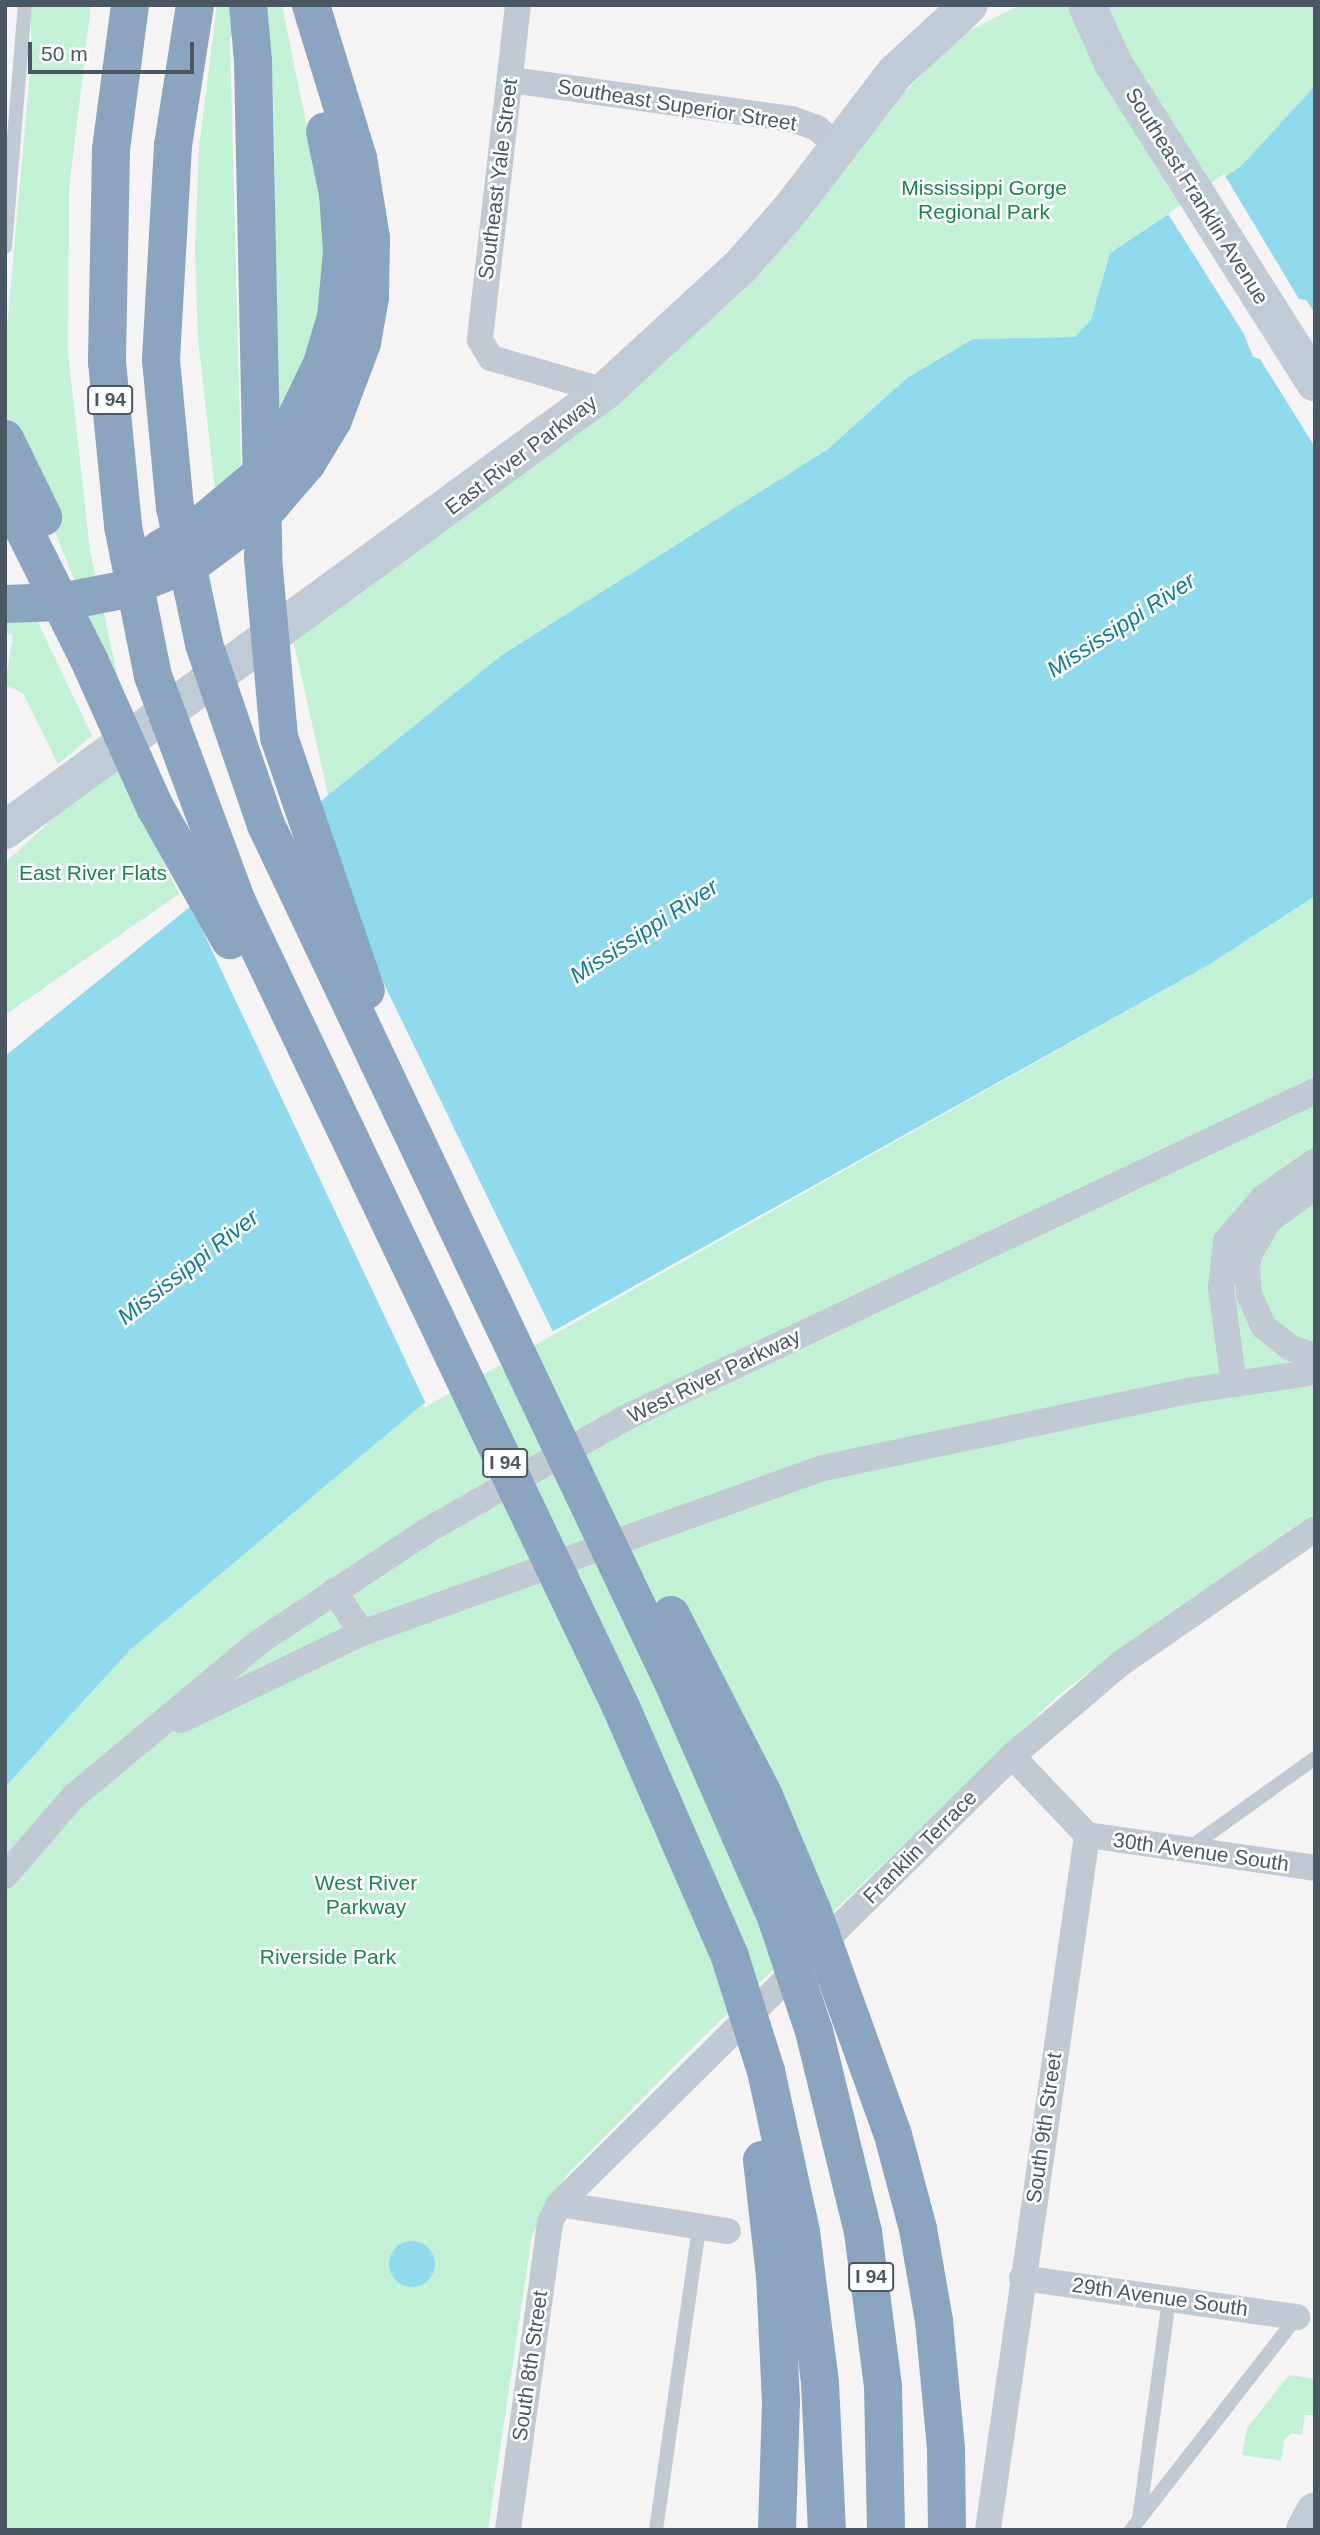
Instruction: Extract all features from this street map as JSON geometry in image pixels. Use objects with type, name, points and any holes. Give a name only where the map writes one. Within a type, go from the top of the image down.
[{"type":"highway","name":"I 94","points":[[130,5],[118,82],[107,219],[109,396],[131,581],[160,701],[190,787],[237,902],[621,1707],[735,1971],[759,2078]]},
{"type":"highway","name":"I 94","points":[[195,5],[173,145],[161,360],[167,446],[190,581],[241,758],[288,874],[482,1282],[686,1676],[775,1914],[812,2027],[853,2184],[870,2273],[883,2387],[886,2530]]},
{"type":"highway","points":[[248,5],[254,130],[263,558],[279,737],[418,1146]]},
{"type":"highway","points":[[16,591],[119,565],[179,539],[233,501],[289,432],[330,342],[342,252],[338,194],[300,5]]},
{"type":"highway","points":[[16,591],[104,594],[173,571],[240,533],[289,486],[329,428],[355,368],[373,270],[364,183],[311,5]]},
{"type":"highway","points":[[5,439],[48,529],[90,662]]},
{"type":"highway","points":[[5,492],[90,662],[155,807],[388,1219]]},
{"type":"highway","points":[[686,1676],[763,1794],[803,1888],[893,2135],[918,2229],[939,2361],[947,2530]]},
{"type":"highway","points":[[759,2078],[775,2274],[781,2402],[776,2530]]},
{"type":"highway","points":[[759,2078],[807,2280],[820,2383],[827,2530]]},
{"type":"street","name":"Southeast Yale Street","points":[[518,5],[481,326],[484,352],[491,358],[605,391]]},
{"type":"street","name":"East River Parkway","points":[[5,830],[328,598],[605,391],[740,267],[791,209],[847,132],[914,54],[969,5]]},
{"type":"street","name":"Southeast Franklin Avenue","points":[[1087,5],[1113,64],[1315,383]]},
{"type":"street","name":"Southeast Superior Street","points":[[511,80],[792,119],[817,128],[847,132]]},
{"type":"street","name":"West River Parkway","points":[[5,1876],[73,1797],[260,1642],[428,1530],[625,1418],[1315,1091]]},
{"type":"street","points":[[1234,1384],[1221,1288],[1226,1241],[1264,1197],[1315,1161]]},
{"type":"street","points":[[1315,1187],[1269,1220],[1249,1255],[1247,1270],[1252,1304],[1265,1327],[1291,1348],[1315,1356]]},
{"type":"street","name":"West River Parkway","points":[[155,1731],[362,1633],[823,1468],[1234,1384],[1315,1372]]},
{"type":"street","name":"Franklin Terrace","points":[[559,2204],[1012,1756],[1120,1664],[1315,1529]]},
{"type":"street","points":[[334,1591],[362,1633]]},
{"type":"street","points":[[1012,1756],[1087,1835]]},
{"type":"street","name":"30th Avenue South","points":[[1087,1835],[1315,1868]]},
{"type":"street","name":"South 9th Street","points":[[988,2530],[1087,1835]]},
{"type":"street","points":[[559,2204],[728,2231]]},
{"type":"street","name":"South 8th Street","points":[[508,2530],[550,2223],[559,2204]]},
{"type":"street","name":"29th Avenue South","points":[[1022,2278],[1297,2317]]},
{"type":"street","points":[[1308,2530],[1315,2511]]},
{"type":"street","points":[[1308,2530],[1315,2526]]},
{"type":"lane","points":[[5,247],[26,5]]},
{"type":"lane","points":[[1187,1850],[1315,1758]]},
{"type":"lane","points":[[656,2530],[699,2226]]},
{"type":"lane","points":[[1135,2525],[1169,2299]]},
{"type":"lane","points":[[1135,2525],[1297,2317]]},
{"type":"green space","points":[[30,5],[91,5],[69,190],[68,353],[90,551],[123,700],[45,507],[5,425],[5,349],[32,51]]},
{"type":"green space","points":[[217,5],[282,5],[319,187],[326,251],[315,332],[303,368],[270,430],[269,214],[275,180],[273,84],[263,19],[230,38],[241,465],[215,489],[198,340],[195,250],[199,147]]},
{"type":"green space","name":"Mississippi Gorge Regional Park","points":[[1020,5],[1315,5],[1315,86],[1240,167],[1110,253],[1091,320],[1075,337],[973,339],[907,378],[828,449],[334,821],[292,635],[564,436],[961,35]]},
{"type":"green space","points":[[5,617],[36,618],[92,736],[58,764],[23,693],[5,685],[13,635],[5,633]]},
{"type":"green space","name":"East River Flats","points":[[115,761],[179,894],[5,1015],[5,863]]},
{"type":"green space","name":"West River Parkway","points":[[1315,896],[1315,1513],[1062,1692],[702,2038],[566,2176],[532,2235],[488,2530],[5,2530],[5,1787],[130,1650],[423,1404],[425,1407],[1210,964]]},
{"type":"green space","points":[[1289,2375],[1315,2379],[1314,2415],[1305,2415],[1302,2435],[1292,2433],[1284,2440],[1281,2461],[1242,2455],[1247,2428]]},
{"type":"water","name":"Mississippi River","points":[[1315,86],[1315,896],[1210,964],[423,1404],[130,1650],[5,1787],[5,1056],[502,655],[828,449],[907,378],[973,339],[1075,337],[1091,320],[1110,253],[1240,167]]},
{"type":"water","points":[[412,2241],[429,2247],[435,2264],[429,2281],[412,2287],[395,2281],[389,2264],[395,2247]]},
{"type":"pier","points":[[1224,174],[1299,299],[1306,300],[1315,313],[1315,447],[1260,359],[1253,357],[1244,334],[1168,214]]},
{"type":"pier","points":[[310,807],[336,885],[554,1334],[427,1406],[190,904]]},
{"type":"park label","name":"Riverside Park","points":[[328,1957]]}]
